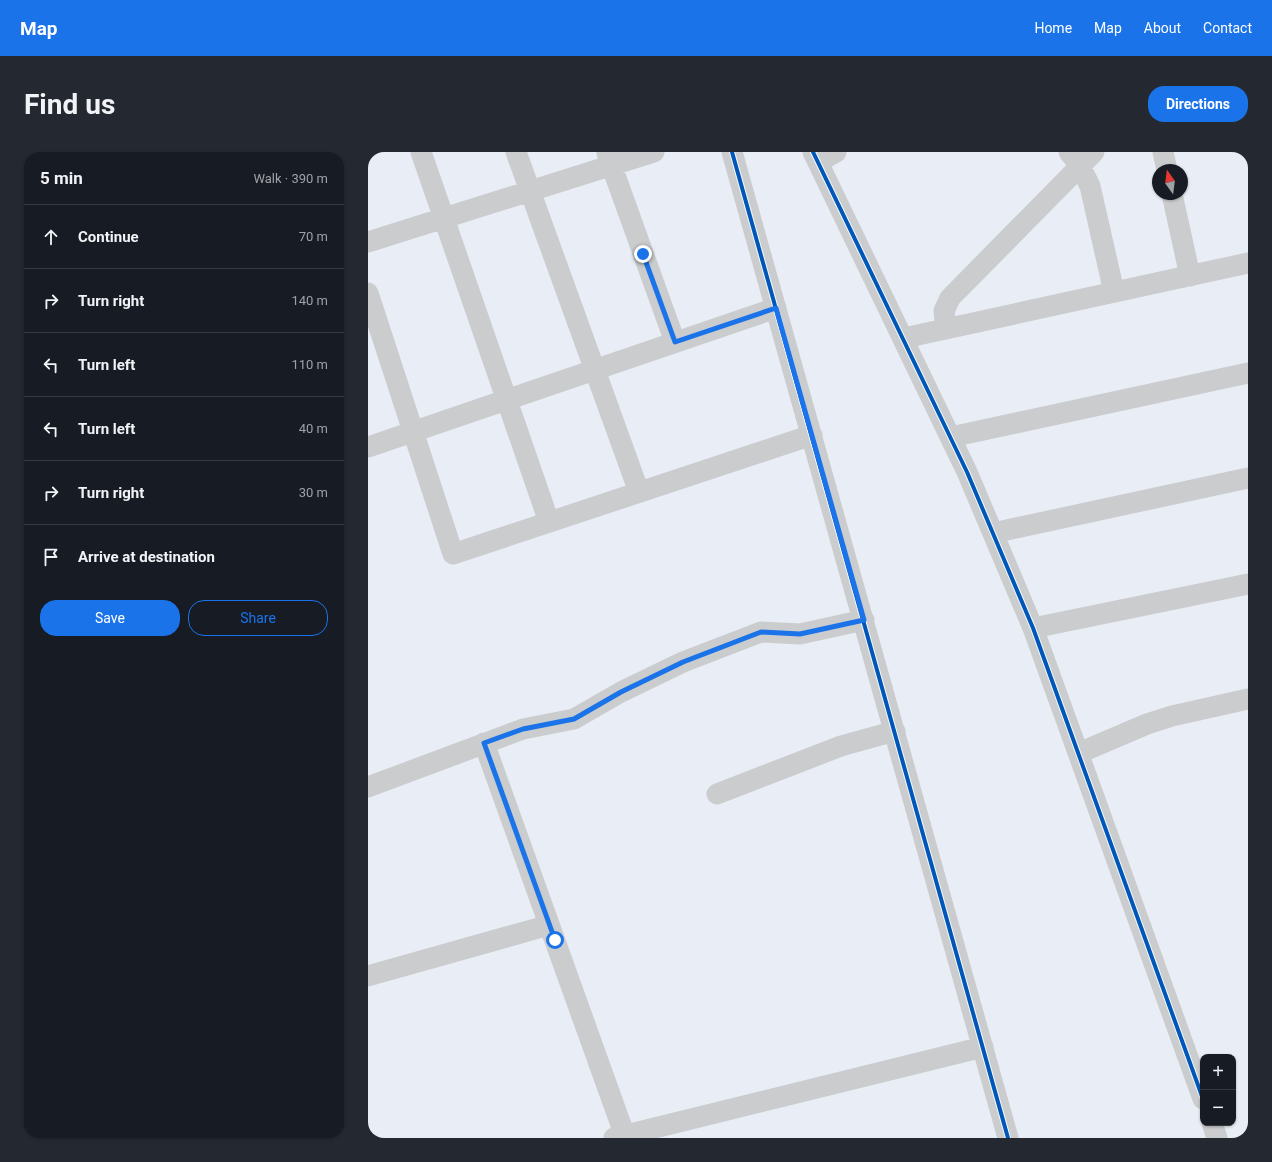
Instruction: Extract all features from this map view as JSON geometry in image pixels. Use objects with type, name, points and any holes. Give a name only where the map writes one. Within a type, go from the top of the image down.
[{"type":"street","points":[[421,152],[549,522]]},
{"type":"street","points":[[516,152],[640,492]]},
{"type":"street","points":[[368,242],[530,191],[610,159],[654,152]]},
{"type":"street","points":[[732,152],[1008,1138]]},
{"type":"street","points":[[836,152],[816,157],[951,437],[1033,628],[1200,1091]]},
{"type":"street","points":[[1163,152],[1166,164]]},
{"type":"street","points":[[946,329],[944,311],[950,298],[1081,157],[1090,186],[1114,292]]},
{"type":"street","points":[[610,159],[675,342]]},
{"type":"street","points":[[1173,200],[1190,276]]},
{"type":"street","points":[[904,338],[1248,263]]},
{"type":"street","points":[[368,293],[453,554],[812,435]]},
{"type":"street","points":[[368,447],[776,308]]},
{"type":"street","points":[[951,437],[1248,373]]},
{"type":"street","points":[[992,532],[1248,478]]},
{"type":"street","points":[[1033,628],[1248,584]]},
{"type":"street","points":[[368,787],[523,729],[574,719],[621,692],[683,662],[761,632],[800,634],[864,620]]},
{"type":"street","points":[[1079,753],[1147,724],[1172,716],[1248,699]]},
{"type":"street","points":[[718,794],[841,746],[895,731]]},
{"type":"street","points":[[484,743],[549,925],[619,1137],[685,1130],[983,1047]]},
{"type":"street","points":[[368,976],[549,925]]},
{"type":"street","points":[[1213,1126],[1217,1138]]},
{"type":"cycle path","points":[[732,152],[1008,1138]]},
{"type":"cycle path","points":[[813,152],[967,472],[1033,628],[1200,1091]]},
{"type":"route","points":[[555,940],[484,743],[523,729],[574,719],[621,692],[683,662],[761,632],[800,634],[864,620],[776,308],[675,342],[643,254]]}]
